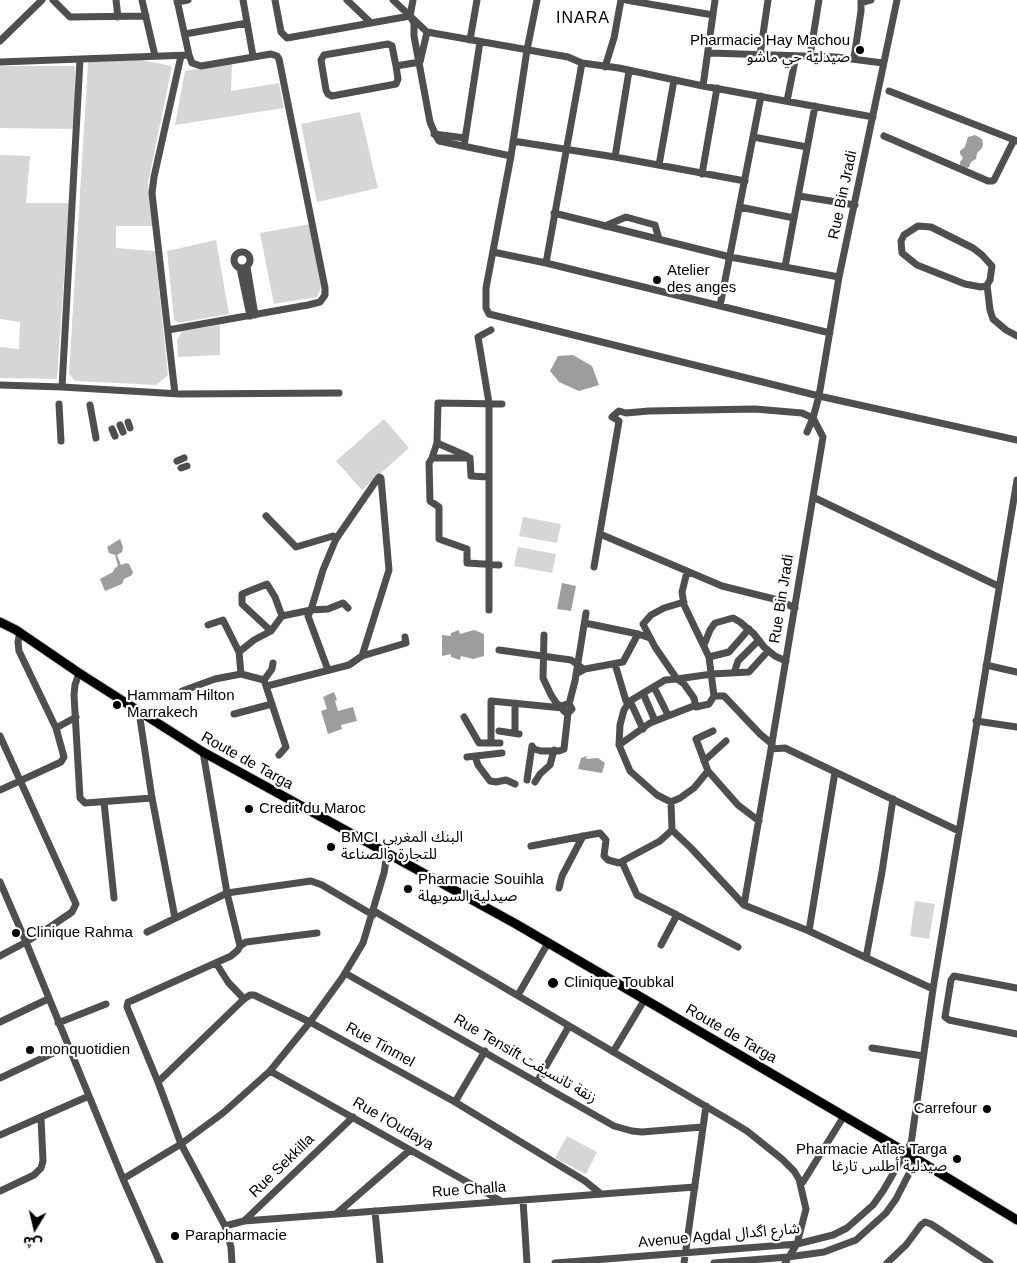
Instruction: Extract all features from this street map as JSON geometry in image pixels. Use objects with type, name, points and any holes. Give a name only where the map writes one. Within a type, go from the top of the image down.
[{"type":"main road","name":"Route de Targa","points":[[0,615],[18,631],[80,673],[203,752],[548,943],[905,1152],[1017,1220]]},
{"type":"main road","name":"Route de Targa","points":[[0,622],[18,631]]},
{"type":"street","points":[[0,41],[42,0]]},
{"type":"street","points":[[53,0],[70,17],[146,16]]},
{"type":"street","points":[[116,0],[118,17]]},
{"type":"street","points":[[142,0],[155,56]]},
{"type":"street","points":[[168,330],[320,302],[325,295],[326,288],[279,59],[271,54],[197,66],[192,63],[177,1],[188,0]]},
{"type":"street","points":[[243,0],[253,56]]},
{"type":"street","points":[[275,0],[281,32],[287,38],[410,16]]},
{"type":"street","points":[[347,0],[370,22]]},
{"type":"street","points":[[393,0],[427,32],[568,57],[582,63],[619,68],[704,86],[873,117]]},
{"type":"street","points":[[413,0],[410,16],[414,23],[414,36],[430,122],[434,134],[511,156]]},
{"type":"street","points":[[470,40],[477,0]]},
{"type":"street","points":[[537,0],[485,301],[486,308],[490,314],[819,396],[1017,440]]},
{"type":"street","points":[[605,67],[614,38],[621,0]]},
{"type":"street","points":[[626,0],[713,15]]},
{"type":"street","points":[[704,86],[715,0]]},
{"type":"street","points":[[760,55],[768,0]]},
{"type":"street","points":[[810,56],[819,0]]},
{"type":"street","points":[[854,58],[861,1],[871,0]]},
{"type":"street","name":"Rue Bin Jradi","points":[[744,905],[823,437],[813,418],[819,396],[839,277],[896,0]]},
{"type":"street","points":[[185,34],[247,23]]},
{"type":"street","points":[[420,62],[427,32]]},
{"type":"street","points":[[465,142],[480,42]]},
{"type":"street","points":[[388,44],[392,46],[396,66],[398,79],[396,84],[332,96],[326,90],[321,60],[324,55],[388,44]]},
{"type":"street","points":[[709,52],[854,58],[883,63]]},
{"type":"street","points":[[0,62],[189,55]]},
{"type":"street","points":[[175,394],[152,187],[181,56]]},
{"type":"street","points":[[788,101],[796,56]]},
{"type":"street","points":[[62,387],[80,60]]},
{"type":"street","points":[[396,66],[420,62]]},
{"type":"street","points":[[546,263],[582,63]]},
{"type":"street","points":[[615,156],[629,71]]},
{"type":"street","points":[[659,166],[674,80]]},
{"type":"street","points":[[702,174],[717,88]]},
{"type":"street","points":[[884,136],[988,181],[994,180],[1015,140],[890,91]]},
{"type":"street","points":[[720,306],[761,96]]},
{"type":"street","points":[[785,267],[815,106]]},
{"type":"street","points":[[753,137],[807,147]]},
{"type":"street","points":[[513,141],[615,156],[659,166],[745,181]]},
{"type":"street","points":[[799,196],[855,205]]},
{"type":"street","points":[[740,207],[794,218]]},
{"type":"street","points":[[554,213],[730,257],[839,277]]},
{"type":"street","points":[[605,226],[626,217],[656,225],[659,239]]},
{"type":"street","points":[[987,285],[982,287],[965,284],[916,265],[902,253],[901,241],[904,235],[918,226],[932,227],[973,248],[987,260],[992,266],[990,280],[987,285],[990,310],[994,319],[1006,330],[1017,336]]},
{"type":"street","points":[[493,252],[546,263],[830,333]]},
{"type":"street","points":[[243,268],[252,315]]},
{"type":"street","points":[[489,610],[489,403],[478,336],[492,330]]},
{"type":"street","points":[[0,385],[175,394],[339,393]]},
{"type":"street","points":[[499,565],[466,563],[467,549],[439,539],[439,507],[430,501],[429,463],[437,444],[438,403],[502,404]]},
{"type":"street","points":[[59,404],[61,441]]},
{"type":"street","points":[[90,405],[96,438]]},
{"type":"street","points":[[594,567],[619,421],[612,417],[618,411],[626,413],[755,409],[802,413],[813,418],[807,432]]},
{"type":"street","points":[[437,444],[470,458]]},
{"type":"street","points":[[432,458],[470,458]]},
{"type":"street","points":[[470,458],[471,476],[488,477]]},
{"type":"street","points":[[328,670],[308,616],[322,570],[336,539],[379,477],[381,478],[389,570],[362,656]]},
{"type":"street","points":[[916,1160],[911,1143],[923,1056],[998,586],[1017,480]]},
{"type":"street","points":[[813,497],[998,586]]},
{"type":"street","points":[[266,516],[296,547],[333,536],[336,539]]},
{"type":"street","points":[[600,534],[722,586],[778,600],[795,608]]},
{"type":"street","points":[[619,745],[655,721],[696,705],[696,707],[709,704],[714,696],[709,657],[684,602],[682,592],[687,572]]},
{"type":"street","points":[[271,631],[242,604],[242,594],[267,584],[275,597],[282,616]]},
{"type":"street","points":[[684,602],[672,604],[651,615],[644,624],[650,638],[676,678],[688,689],[696,705]]},
{"type":"street","points":[[240,652],[254,640],[271,631],[282,616],[310,610],[328,609],[343,603],[348,608]]},
{"type":"street","points":[[527,780],[532,746],[534,749],[541,751],[564,749],[566,708],[576,674],[581,667],[586,613]]},
{"type":"street","points":[[704,645],[715,623],[733,618],[749,629],[768,651],[786,661]]},
{"type":"street","points":[[208,625],[223,620],[240,652],[241,674]]},
{"type":"street","points":[[585,623],[650,638]]},
{"type":"street","points":[[709,657],[729,652],[749,629]]},
{"type":"street","points":[[0,790],[61,762],[64,757],[56,728],[19,651],[18,631]]},
{"type":"street","points":[[499,650],[571,660],[581,667],[616,664],[623,662],[638,634]]},
{"type":"street","points":[[544,635],[543,678],[557,704],[566,708]]},
{"type":"street","points":[[182,691],[215,679],[241,674],[265,683],[328,670],[348,665],[362,656],[406,643],[405,636]]},
{"type":"street","points":[[734,673],[738,662],[759,640]]},
{"type":"street","points":[[671,802],[657,795],[630,771],[619,745],[620,725],[624,710],[630,701],[665,680],[712,674],[749,672],[768,651]]},
{"type":"street","points":[[273,663],[265,683],[286,747],[279,755]]},
{"type":"street","points":[[616,664],[626,701],[630,701],[642,729]]},
{"type":"street","points":[[986,665],[1017,672]]},
{"type":"street","points":[[80,673],[75,685],[74,695],[80,798],[85,803],[152,798]]},
{"type":"street","points":[[654,687],[668,715]]},
{"type":"street","points":[[643,693],[655,721]]},
{"type":"street","points":[[714,696],[724,696],[772,747],[784,748],[959,831]]},
{"type":"street","points":[[491,743],[490,701],[566,708]]},
{"type":"street","points":[[499,731],[517,733],[515,703]]},
{"type":"street","points":[[234,714],[272,704]]},
{"type":"street","points":[[139,712],[152,798],[175,918]]},
{"type":"street","points":[[56,728],[76,717]]},
{"type":"street","points":[[464,717],[479,743],[500,743]]},
{"type":"street","points":[[976,721],[1017,728]]},
{"type":"street","points":[[713,731],[696,738],[708,771],[738,805],[759,820]]},
{"type":"street","points":[[0,736],[76,904],[72,912],[26,942],[0,956]]},
{"type":"street","points":[[704,761],[726,741]]},
{"type":"street","points":[[64,753],[76,748]]},
{"type":"street","points":[[535,782],[540,774],[550,765],[554,750]]},
{"type":"street","points":[[203,752],[228,893],[240,946]]},
{"type":"street","points":[[467,757],[502,753]]},
{"type":"street","points":[[475,756],[478,765],[490,781],[506,780],[515,784]]},
{"type":"street","points":[[671,802],[694,788],[708,771]]},
{"type":"street","points":[[809,931],[835,772]]},
{"type":"street","points":[[866,958],[894,799]]},
{"type":"street","points":[[104,802],[114,898]]},
{"type":"street","points":[[671,802],[672,830],[744,905],[809,931],[933,989]]},
{"type":"street","points":[[532,846],[600,833],[606,840],[604,856],[608,860],[619,863],[660,842],[672,830]]},
{"type":"street","points":[[559,888],[562,876],[583,836]]},
{"type":"street","points":[[123,1179],[181,1144],[223,1113],[270,1071],[310,1022],[345,973],[363,943],[384,873],[387,854]]},
{"type":"street","points":[[622,862],[636,895],[738,947]]},
{"type":"street","points":[[147,932],[228,893],[310,881],[322,885],[518,995],[706,1106],[747,1131],[782,1159],[794,1171],[800,1182],[806,1209],[797,1244],[786,1260]]},
{"type":"street","points":[[0,882],[123,1179],[160,1263]]},
{"type":"street","points":[[0,906],[9,902]]},
{"type":"street","points":[[660,945],[677,915]]},
{"type":"street","points":[[232,1263],[231,1247],[225,1226],[181,1144],[128,1010],[128,1002],[236,953],[240,946],[246,942],[317,933]]},
{"type":"street","points":[[518,995],[548,943]]},
{"type":"street","points":[[158,1082],[244,999],[228,982],[216,963]]},
{"type":"street","name":"Rue Tensift زنقة تانسيفت","points":[[345,973],[614,1126],[642,1132],[702,1127]]},
{"type":"street","points":[[1017,988],[954,976],[951,980],[945,1015],[946,1019],[949,1020],[1017,1034]]},
{"type":"street","name":"Rue Tinmel","points":[[244,999],[254,995],[310,1022],[455,1102],[585,1181],[601,1194]]},
{"type":"street","points":[[0,1022],[48,999]]},
{"type":"street","points":[[613,1052],[645,999]]},
{"type":"street","points":[[58,1023],[106,1004]]},
{"type":"street","points":[[537,1082],[569,1026]]},
{"type":"street","points":[[0,1078],[68,1046]]},
{"type":"street","points":[[872,1048],[923,1056]]},
{"type":"street","points":[[455,1102],[485,1051]]},
{"type":"street","name":"Rue l'Oudaya","points":[[270,1071],[501,1201]]},
{"type":"street","points":[[0,1135],[89,1096]]},
{"type":"street","points":[[684,1263],[706,1106]]},
{"type":"street","points":[[803,1182],[844,1116]]},
{"type":"street","points":[[0,1191],[34,1175],[42,1168],[42,1118]]},
{"type":"street","name":"Rue Sekkilla","points":[[225,1226],[244,1221],[353,1118]]},
{"type":"street","name":"Avenue Agdal شارع اگدال","points":[[555,1263],[797,1244],[833,1235],[847,1228],[873,1206],[884,1191],[911,1143]]},
{"type":"street","points":[[336,1214],[410,1150]]},
{"type":"street","name":"Avenue Agdal شارع اگدال","points":[[714,1263],[786,1260],[824,1252],[856,1240],[886,1213],[896,1200],[916,1160]]},
{"type":"street","name":"Rue Challa","points":[[244,1221],[695,1187]]},
{"type":"street","points":[[522,1200],[527,1263]]},
{"type":"street","points":[[375,1211],[380,1263]]},
{"type":"street","points":[[887,1263],[906,1245],[921,1224],[925,1222],[931,1224],[987,1262]]},
{"type":"shaded area","points":[[141,60],[172,66],[148,183],[153,226],[116,226],[116,248],[155,251],[168,375],[156,385],[75,381],[69,374],[88,62]]},
{"type":"shaded area","points":[[232,63],[231,91],[279,83],[284,108],[175,125],[185,71]]},
{"type":"shaded area","points":[[0,66],[75,66],[75,129],[0,128]]},
{"type":"shaded area","points":[[360,112],[378,188],[317,202],[301,124]]},
{"type":"shaded area","points":[[975,135],[982,139],[983,144],[977,153],[976,159],[967,168],[960,165],[963,158],[960,151],[965,147],[968,137]]},
{"type":"shaded area","points":[[0,155],[30,156],[26,203],[69,203],[57,379],[0,378],[0,347],[19,349],[20,322],[0,319]]},
{"type":"shaded area","points":[[310,224],[321,288],[317,297],[274,304],[260,233]]},
{"type":"shaded area","points":[[216,240],[229,314],[179,323],[174,320],[167,251]]},
{"type":"shaded area","points":[[220,325],[220,355],[178,357],[177,340],[182,331]]},
{"type":"shaded area","points":[[573,355],[592,366],[599,385],[579,391],[559,382],[550,371],[558,356]]},
{"type":"shaded area","points":[[384,419],[409,448],[362,490],[336,461]]},
{"type":"shaded area","points":[[523,517],[561,524],[557,543],[519,536]]},
{"type":"shaded area","points":[[120,539],[123,547],[122,552],[117,555],[121,565],[129,564],[133,572],[132,575],[124,579],[122,584],[105,591],[100,579],[113,572],[118,566],[115,555],[109,553],[107,547]]},
{"type":"shaded area","points":[[518,547],[556,554],[552,573],[514,566]]},
{"type":"shaded area","points":[[562,583],[576,586],[571,611],[557,609]]},
{"type":"shaded area","points":[[459,630],[460,634],[474,630],[484,634],[484,656],[473,659],[461,656],[460,660],[451,657],[451,654],[442,656],[442,635],[451,636],[451,633]]},
{"type":"shaded area","points":[[334,692],[338,711],[353,707],[357,721],[341,725],[342,729],[328,734],[321,711],[327,709],[323,697]]},
{"type":"shaded area","points":[[587,756],[586,759],[598,758],[605,763],[602,773],[578,769],[581,758]]},
{"type":"shaded area","points":[[915,901],[935,904],[929,939],[910,936]]},
{"type":"shaded area","points":[[567,1136],[597,1152],[586,1174],[555,1158]]},
{"type":"place","name":"Pharmacie Hay Machou صيدلية حي ماشو","points":[[860,50]]},
{"type":"place","name":"Atelier des anges","points":[[657,280]]},
{"type":"place","name":"Hammam Hilton Marrakech","points":[[117,705]]},
{"type":"place","name":"Credit du Maroc","points":[[249,809]]},
{"type":"place","name":"BMCI البنك المغربي للتجارة والصناعة","points":[[331,847]]},
{"type":"place","name":"Pharmacie Souihla صيدلية السويهلة","points":[[408,889]]},
{"type":"place","name":"Clinique Rahma","points":[[16,933]]},
{"type":"place","name":"Clinique Toubkal","points":[[553,983]]},
{"type":"place","name":"monquotidien","points":[[30,1050]]},
{"type":"place","name":"Carrefour","points":[[987,1109]]},
{"type":"place","name":"Pharmacie Atlas Targa صيدلية أطلس تارغا","points":[[957,1159]]},
{"type":"place","name":"Parapharmacie","points":[[175,1236]]},
{"type":"district","name":"INARA","points":[[583,19]]}]
